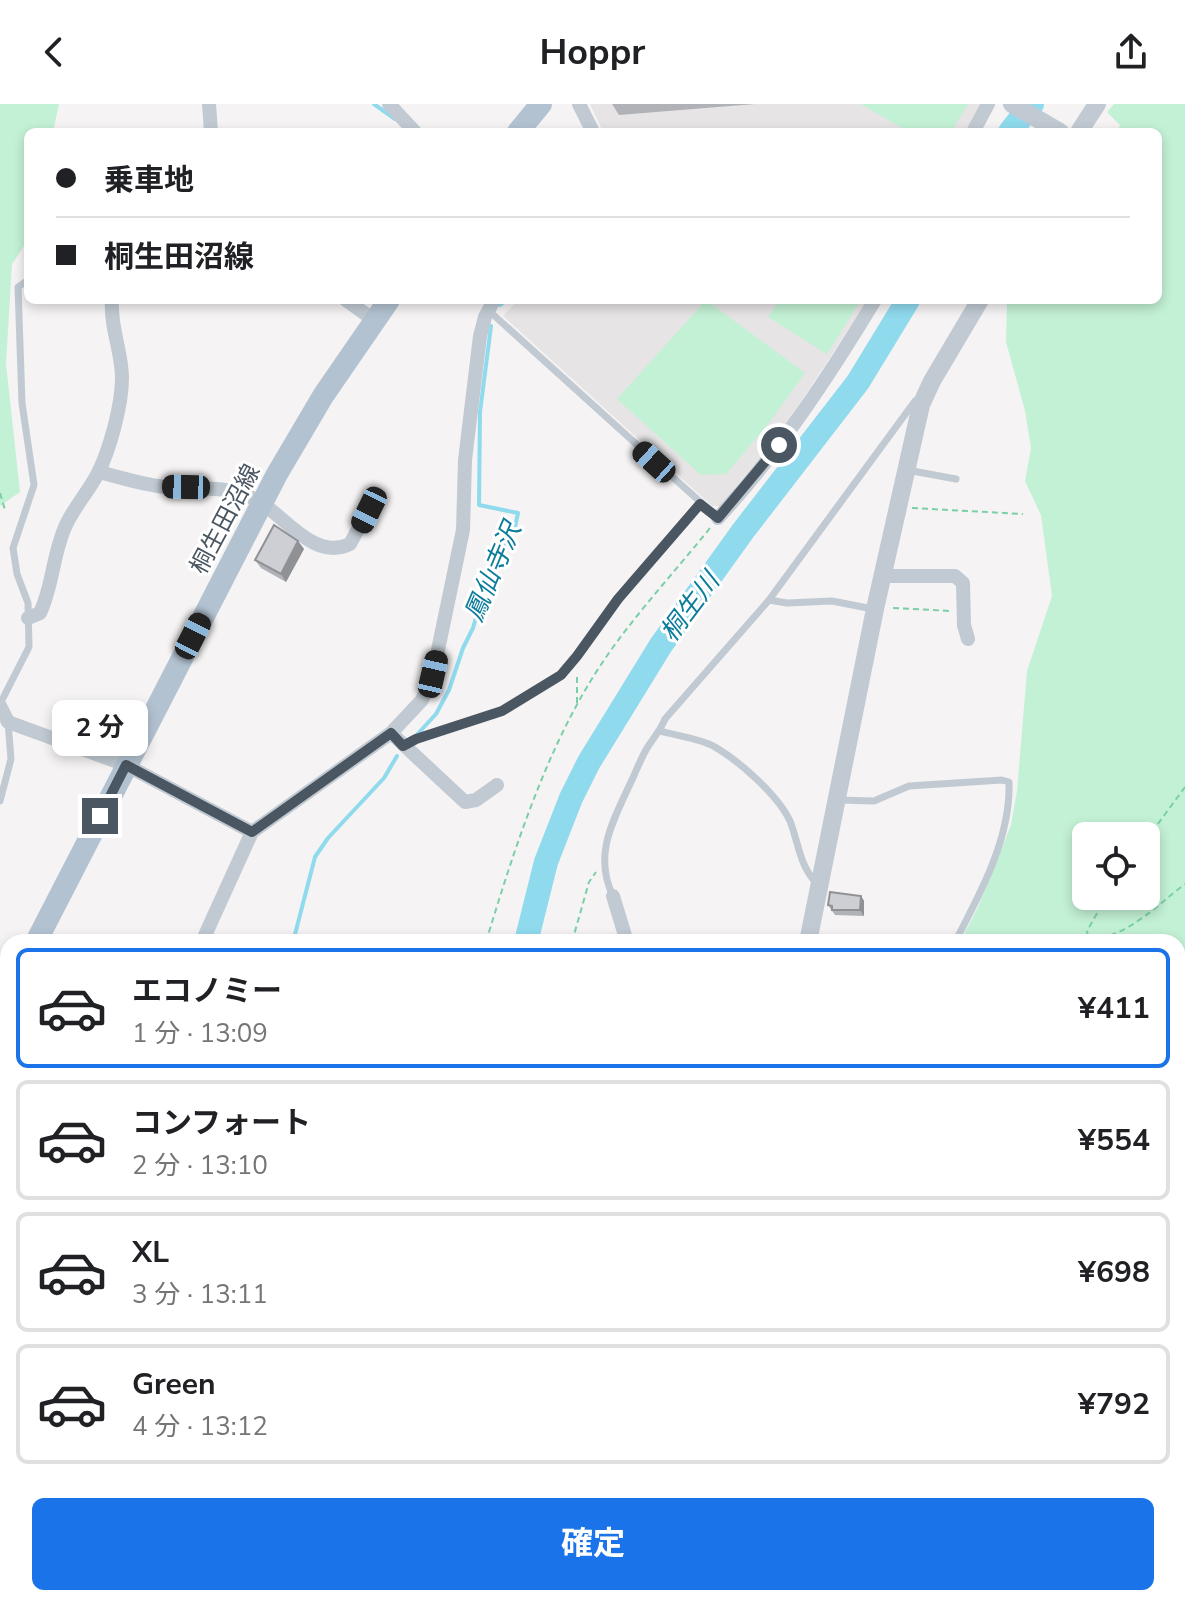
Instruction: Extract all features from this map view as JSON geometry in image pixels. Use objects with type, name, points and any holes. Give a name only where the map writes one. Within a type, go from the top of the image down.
[{"type":"main road","points":[[521,128],[541,104]]},
{"type":"main road","name":"桐生田沼線","points":[[40,934],[261,503],[323,396],[386,304]]},
{"type":"street","points":[[209,104],[211,128]]},
{"type":"street","points":[[389,104],[411,128]]},
{"type":"street","points":[[579,104],[591,128]]},
{"type":"street","points":[[975,128],[988,104]]},
{"type":"street","points":[[1012,104],[1053,128]]},
{"type":"street","points":[[1082,128],[1097,104]]},
{"type":"street","points":[[28,618],[40,613],[46,600],[64,527],[99,472],[116,418],[122,379],[110,321],[112,304]]},
{"type":"street","points":[[352,304],[374,320]]},
{"type":"street","points":[[718,518],[779,445],[835,366],[873,304]]},
{"type":"street","points":[[812,934],[836,800],[881,609],[882,576],[921,405],[978,304]]},
{"type":"street","points":[[206,934],[252,832],[391,733],[422,700],[433,674],[463,530],[465,460],[480,336],[491,305]]},
{"type":"street","points":[[99,472],[161,487],[215,487],[236,491],[261,503],[296,533],[333,548],[343,547],[354,538],[377,494]]},
{"type":"street","points":[[882,576],[955,576],[963,583],[968,639]]},
{"type":"street","points":[[0,705],[8,722],[126,765],[252,832]]},
{"type":"street","points":[[391,733],[465,802],[476,800],[497,785]]},
{"type":"street","points":[[613,896],[625,934]]},
{"type":"lane","points":[[0,705],[29,647],[28,603],[17,574],[13,548],[34,485],[22,403],[17,331],[18,287],[24,283]]},
{"type":"lane","points":[[491,305],[718,518]]},
{"type":"lane","points":[[613,896],[606,882],[604,865],[607,834],[649,745],[675,707],[769,600],[932,381]]},
{"type":"lane","points":[[905,470],[956,479]]},
{"type":"lane","points":[[403,746],[502,711],[561,675],[618,599],[700,504]]},
{"type":"lane","points":[[769,600],[787,603],[832,601],[881,609]]},
{"type":"lane","points":[[0,801],[11,759],[8,722]]},
{"type":"lane","points":[[660,731],[713,745],[763,784],[784,808],[794,831],[802,866],[819,887]]},
{"type":"lane","points":[[836,800],[874,801],[909,786],[1009,782],[1008,813],[1002,834],[974,906],[959,934]]},
{"type":"path","points":[[0,493],[5,510]]},
{"type":"path","points":[[897,508],[1023,514]]},
{"type":"path","points":[[488,934],[511,859],[577,707],[605,659],[718,518]]},
{"type":"path","points":[[881,609],[964,611]]},
{"type":"path","points":[[577,656],[577,707]]},
{"type":"path","points":[[1159,822],[1185,787]]},
{"type":"path","points":[[574,934],[589,882],[604,865]]},
{"type":"path","points":[[1160,902],[1185,884]]},
{"type":"path","points":[[1087,934],[1099,910]]},
{"type":"path","points":[[1114,934],[1149,910]]},
{"type":"shaded area","points":[[590,104],[982,104],[970,128],[601,128]]},
{"type":"shaded area","points":[[514,304],[865,304],[784,427],[720,506],[712,506],[503,316]]},
{"type":"green space","points":[[0,104],[59,104],[54,128],[24,128],[24,246],[12,264],[6,364],[20,492],[0,506]]},
{"type":"green space","points":[[861,104],[968,104],[953,128],[902,128]]},
{"type":"green space","points":[[1114,104],[1185,104],[1185,934],[964,934],[1011,825],[1017,791],[1027,671],[1052,596],[1041,515],[1025,481],[1031,448],[1025,411],[1006,342],[1007,304],[1162,304],[1162,128],[1119,128],[1120,125],[1107,112]]},
{"type":"green space","points":[[702,304],[711,304],[805,373],[769,423],[726,474],[701,475],[617,399]]},
{"type":"green space","points":[[776,304],[858,304],[827,354],[768,317]]},
{"type":"building","points":[[274,525],[298,541],[281,574],[255,560]]},
{"type":"building","points":[[830,892],[861,896],[860,910],[832,910],[832,906],[828,905]]},
{"type":"waterway","name":"鳳仙寺沢","points":[[374,104],[395,119]]},
{"type":"waterway","name":"桐生川","points":[[1013,128],[1032,104]]},
{"type":"waterway","name":"桐生川","points":[[528,934],[546,862],[589,762],[661,645],[743,531],[858,382],[906,304]]},
{"type":"waterway","name":"鳳仙寺沢","points":[[413,739],[436,714],[449,690],[473,628],[489,571],[514,532],[518,513],[479,505],[480,412],[491,326]]},
{"type":"waterway","name":"鳳仙寺沢","points":[[295,934],[315,857],[328,838],[384,778],[397,756]]},
{"type":"route","points":[[100,816],[126,765],[252,832],[391,733],[403,746],[502,711],[523,700],[561,675],[618,599],[700,504],[718,518],[779,445]]}]
